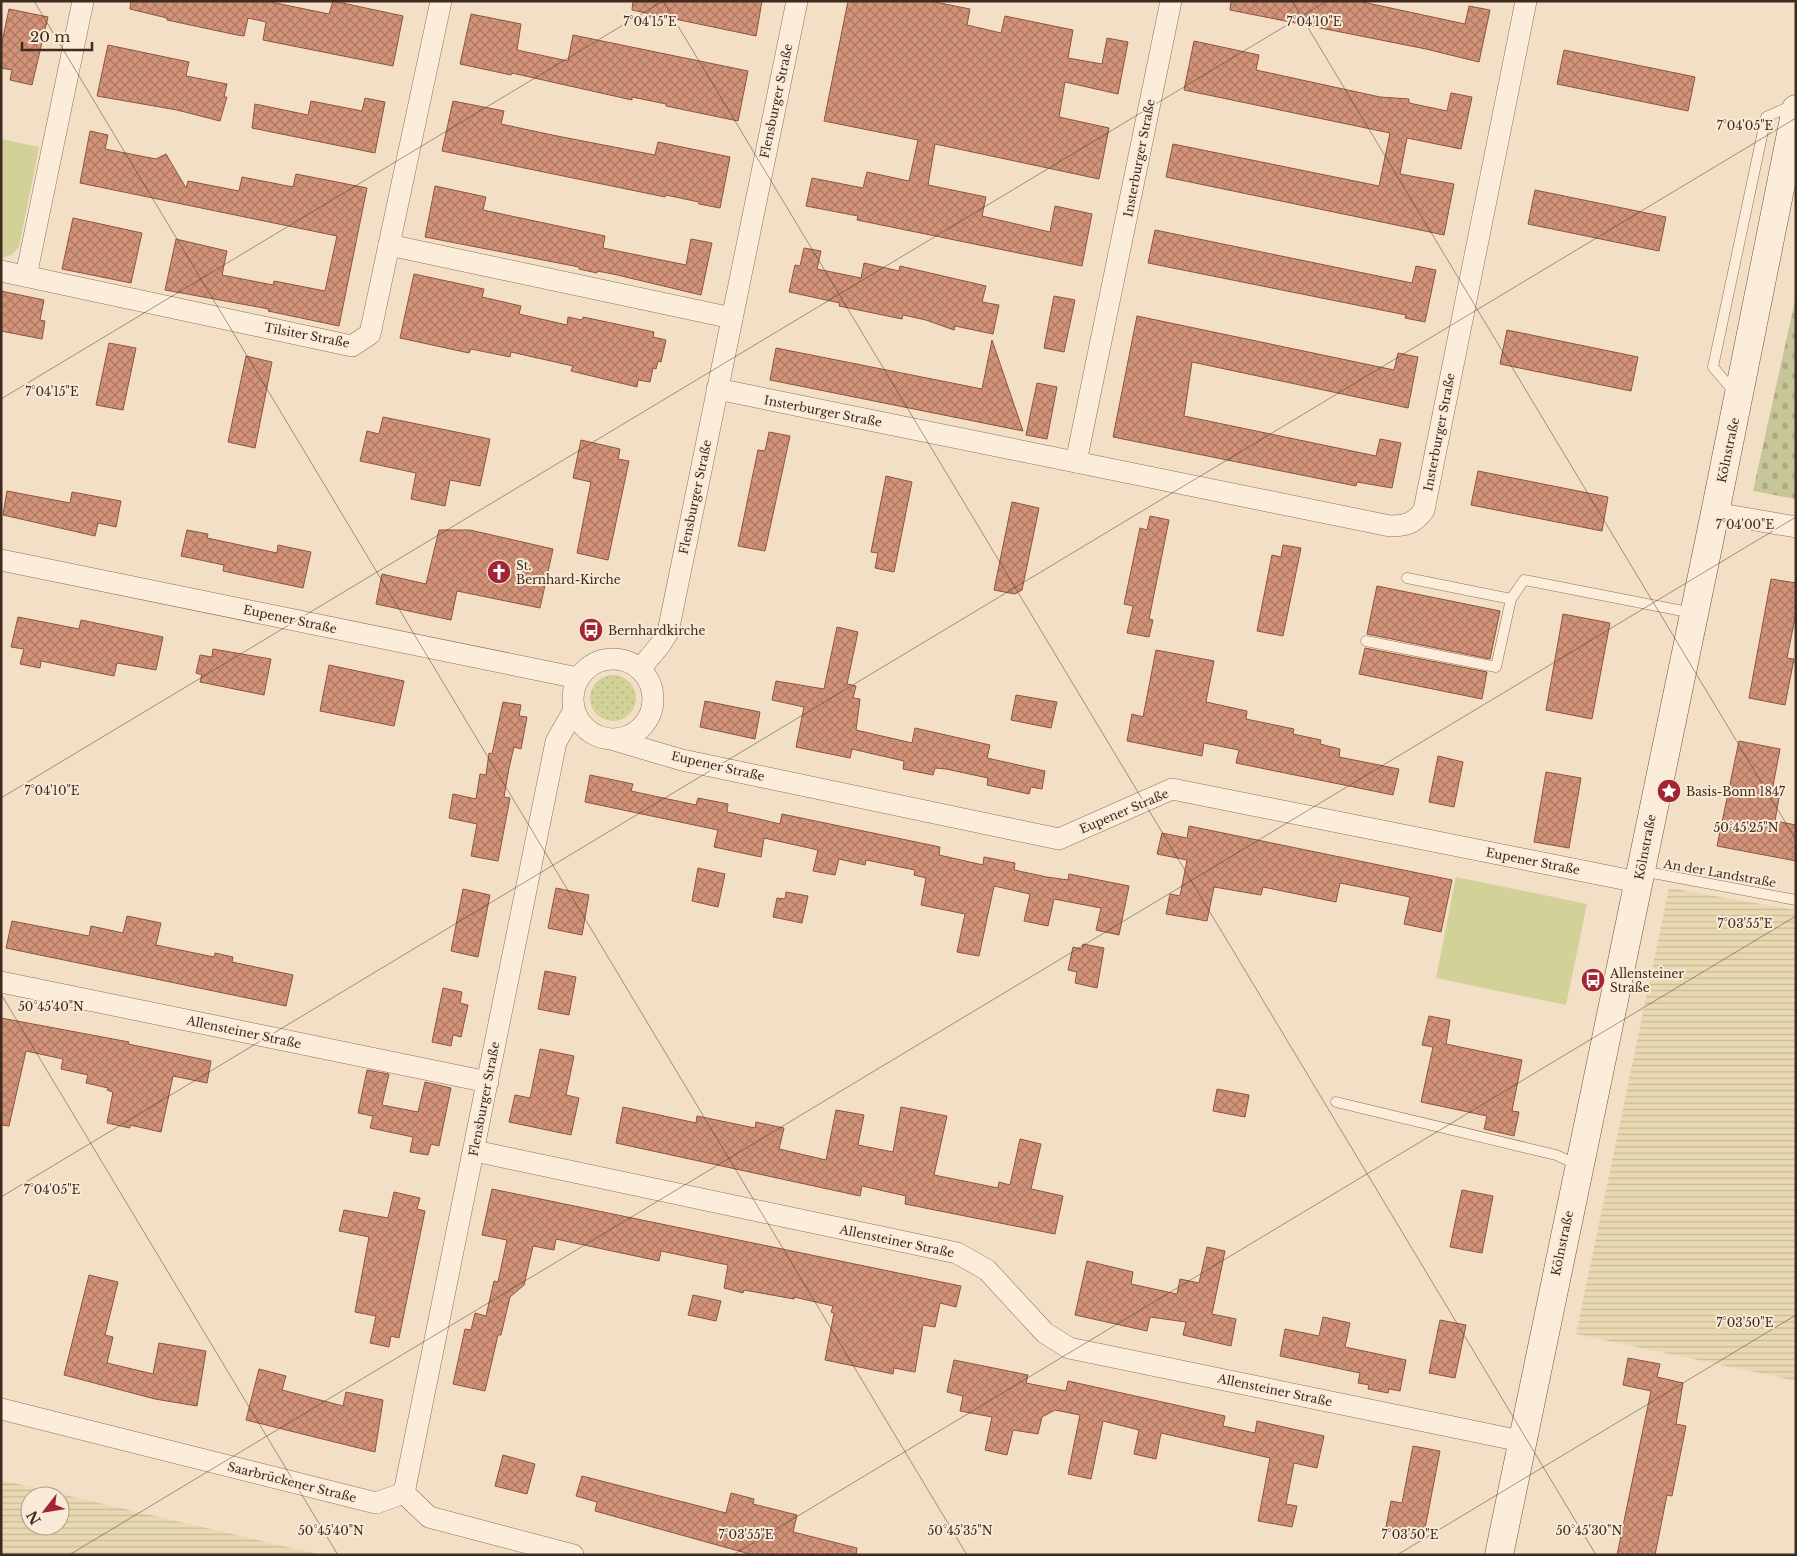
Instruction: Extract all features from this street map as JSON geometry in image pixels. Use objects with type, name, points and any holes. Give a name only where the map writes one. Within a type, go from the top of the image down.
[{"type":"main road","name":"Kölnstraße","points":[[1499,1555],[1521,1441],[1739,397],[1796,109]]},
{"type":"street","points":[[26,276],[83,1]]},
{"type":"street","name":"Tilsiter Straße","points":[[1,271],[352,346],[370,334],[441,1]]},
{"type":"street","name":"Flensburger Straße","points":[[640,669],[668,632],[797,1]]},
{"type":"street","name":"Insterburger Straße","points":[[1076,462],[1171,1]]},
{"type":"street","name":"Insterburger Straße","points":[[717,389],[1390,526],[1402,526],[1418,519],[1424,510],[1526,1]]},
{"type":"street","points":[[389,245],[732,318]]},
{"type":"street","points":[[1715,513],[1796,527]]},
{"type":"street","name":"Eupener Straße","points":[[1,560],[578,678]]},
{"type":"street","points":[[621,659],[640,669],[651,684],[654,704],[647,722],[633,735],[614,740],[596,736],[582,726],[574,710],[573,694],[578,678],[588,668],[600,661],[621,659]]},
{"type":"street","name":"Flensburger Straße","points":[[404,1493],[475,1151],[556,742],[574,710]]},
{"type":"street","name":"Eupener Straße","points":[[614,740],[682,760],[1059,839],[1172,789],[1639,877]]},
{"type":"street","name":"Allensteiner Straße","points":[[1,982],[488,1082]]},
{"type":"street","name":"Allensteiner Straße","points":[[475,1151],[956,1253],[987,1270],[1045,1333],[1069,1348],[1521,1441]]},
{"type":"street","name":"Saarbrückener Straße","points":[[1,1409],[376,1503],[404,1493]]},
{"type":"street","points":[[404,1493],[429,1517],[573,1555]]},
{"type":"lane","points":[[1739,397],[1713,367],[1766,117],[1796,104]]},
{"type":"lane","points":[[1406,578],[1511,599]]},
{"type":"lane","points":[[1366,641],[1496,667],[1511,599],[1524,580],[1694,613]]},
{"type":"lane","name":"An der Landstraße","points":[[1639,877],[1796,900]]},
{"type":"lane","points":[[1336,1102],[1548,1153],[1579,1165]]},
{"type":"shaded area","points":[[1669,888],[1796,910],[1796,1381],[1576,1334]]},
{"type":"shaded area","points":[[1,1480],[27,1486],[20,1486],[20,1536],[70,1536],[70,1496],[322,1555],[1,1555]]},
{"type":"green space","points":[[1,139],[39,147],[19,247],[11,255],[1,258]]},
{"type":"green space","points":[[1796,296],[1796,499],[1753,491]]},
{"type":"green space","points":[[613,675],[626,679],[632,685],[636,698],[632,711],[626,717],[613,721],[600,717],[594,711],[590,698],[594,685],[600,679]]},
{"type":"green space","points":[[1456,877],[1587,904],[1566,1005],[1436,978]]},
{"type":"building","points":[[131,1],[266,1],[329,14],[333,1],[403,16],[393,66],[263,40],[266,22],[248,18],[244,36],[237,35],[167,20],[167,18],[130,9]]},
{"type":"building","points":[[633,1],[762,1],[756,36],[632,10]]},
{"type":"building","points":[[848,1],[930,1],[970,9],[967,25],[1001,33],[1005,16],[1073,30],[1068,58],[1102,64],[1107,38],[1128,42],[1118,94],[1065,82],[1059,117],[1109,128],[1099,179],[935,144],[928,185],[986,197],[982,216],[1050,232],[1055,206],[1092,214],[1082,266],[857,220],[858,216],[806,206],[812,178],[863,188],[867,172],[909,181],[918,140],[824,121]]},
{"type":"building","points":[[1231,1],[1358,1],[1465,24],[1469,6],[1490,10],[1479,62],[1426,49],[1230,10]]},
{"type":"building","points":[[9,9],[48,17],[32,85],[10,80],[12,70],[1,68],[1,47]]},
{"type":"building","points":[[471,14],[521,24],[517,50],[568,61],[573,35],[748,71],[738,121],[632,97],[632,100],[512,73],[511,75],[460,64]]},
{"type":"building","points":[[1194,41],[1259,55],[1256,70],[1380,97],[1409,99],[1409,103],[1447,111],[1451,93],[1472,97],[1461,149],[1407,138],[1400,174],[1454,184],[1444,235],[1166,177],[1173,144],[1379,186],[1390,133],[1184,90]]},
{"type":"building","points":[[108,45],[189,62],[186,76],[227,84],[224,97],[227,97],[220,121],[177,110],[97,96]]},
{"type":"building","points":[[1564,50],[1695,77],[1688,111],[1557,84]]},
{"type":"building","points":[[365,98],[385,102],[375,153],[252,128],[255,104],[308,115],[311,101],[362,111]]},
{"type":"building","points":[[453,101],[504,111],[501,124],[552,135],[655,155],[658,142],[730,157],[720,208],[666,195],[665,197],[442,151]]},
{"type":"building","points":[[90,131],[108,135],[105,149],[156,159],[166,154],[186,188],[188,181],[239,191],[242,177],[293,187],[296,174],[367,188],[339,326],[268,311],[269,309],[165,290],[176,239],[227,251],[222,275],[273,285],[274,281],[325,291],[337,236],[80,183]]},
{"type":"building","points":[[435,186],[486,197],[483,210],[605,236],[603,248],[686,265],[691,239],[712,243],[701,295],[613,274],[597,271],[597,273],[579,269],[579,267],[425,237]]},
{"type":"building","points":[[1535,190],[1666,217],[1659,251],[1528,224]]},
{"type":"building","points":[[73,218],[142,233],[131,283],[62,269]]},
{"type":"building","points":[[1155,230],[1412,283],[1416,266],[1436,270],[1425,322],[1405,318],[1406,315],[1148,263]]},
{"type":"building","points":[[804,248],[821,251],[817,269],[861,278],[864,263],[899,271],[900,266],[986,286],[982,302],[999,305],[993,334],[955,326],[954,330],[926,320],[903,315],[902,319],[839,306],[840,303],[789,292],[795,265],[800,266]]},
{"type":"building","points":[[414,274],[484,289],[482,297],[521,306],[519,314],[567,325],[568,317],[582,320],[583,317],[654,332],[653,337],[666,340],[661,362],[658,361],[656,369],[653,368],[650,382],[638,380],[637,387],[571,371],[573,366],[511,352],[510,357],[471,349],[469,353],[400,338]]},
{"type":"building","points":[[1,291],[44,300],[40,320],[45,321],[42,339],[1,331]]},
{"type":"building","points":[[1054,296],[1075,300],[1064,352],[1044,348]]},
{"type":"building","points":[[1137,316],[1394,370],[1398,353],[1418,357],[1408,408],[1192,362],[1184,416],[1376,456],[1380,439],[1401,443],[1392,488],[1357,482],[1356,486],[1113,437]]},
{"type":"building","points":[[1507,330],[1638,357],[1631,391],[1500,364]]},
{"type":"building","points":[[992,340],[1023,431],[770,380],[776,348],[982,389]]},
{"type":"building","points":[[109,343],[136,348],[123,410],[96,405]]},
{"type":"building","points":[[246,356],[272,362],[255,448],[228,442]]},
{"type":"building","points":[[1037,383],[1057,387],[1047,439],[1026,435]]},
{"type":"building","points":[[383,417],[490,439],[480,486],[450,480],[445,506],[411,499],[416,473],[360,461],[367,431],[379,434]]},
{"type":"building","points":[[769,432],[790,436],[765,551],[738,546],[758,450],[765,451]]},
{"type":"building","points":[[581,440],[620,449],[618,459],[629,461],[608,560],[577,553],[591,482],[573,478]]},
{"type":"building","points":[[1478,471],[1608,497],[1602,531],[1471,505]]},
{"type":"building","points":[[886,476],[912,482],[894,572],[875,568],[878,553],[871,552]]},
{"type":"building","points":[[7,491],[70,503],[72,492],[121,501],[116,527],[98,523],[95,536],[3,515]]},
{"type":"building","points":[[1012,502],[1039,508],[1022,590],[1015,594],[994,590]]},
{"type":"building","points":[[1150,516],[1169,520],[1149,619],[1153,620],[1149,637],[1127,633],[1133,606],[1124,604],[1140,528],[1147,530]]},
{"type":"building","points":[[187,530],[208,534],[207,538],[277,553],[278,545],[311,552],[303,588],[223,571],[224,565],[181,556]]},
{"type":"building","points":[[439,530],[470,530],[553,549],[540,608],[457,591],[451,620],[376,604],[382,574],[426,584]]},
{"type":"building","points":[[1283,545],[1301,548],[1283,636],[1257,631],[1272,555],[1281,557]]},
{"type":"building","points":[[1771,579],[1796,583],[1796,613],[1787,658],[1794,659],[1785,705],[1749,698]]},
{"type":"building","points":[[1377,586],[1500,611],[1490,659],[1367,634]]},
{"type":"building","points":[[1563,614],[1610,623],[1592,719],[1546,710]]},
{"type":"building","points":[[18,617],[79,629],[81,620],[163,637],[156,670],[117,663],[114,676],[41,661],[40,668],[20,664],[24,649],[11,647]]},
{"type":"building","points":[[837,627],[858,632],[847,684],[856,686],[853,698],[860,699],[856,730],[912,743],[915,728],[990,745],[987,758],[1045,771],[1042,789],[1031,787],[1029,794],[987,785],[988,778],[946,769],[935,768],[933,775],[903,769],[904,761],[852,749],[850,758],[796,747],[804,707],[772,700],[776,681],[824,689]]},
{"type":"building","points":[[1365,648],[1487,672],[1482,699],[1359,674]]},
{"type":"building","points":[[213,649],[271,659],[264,695],[200,682],[202,675],[196,673],[200,655],[212,657]]},
{"type":"building","points":[[1156,650],[1214,661],[1206,702],[1247,711],[1246,719],[1294,729],[1293,734],[1321,740],[1320,744],[1340,749],[1339,757],[1399,769],[1393,795],[1236,763],[1239,750],[1204,743],[1202,756],[1127,741],[1132,714],[1143,717]]},
{"type":"building","points":[[329,665],[404,681],[394,726],[320,711]]},
{"type":"building","points":[[1016,695],[1057,702],[1051,728],[1011,720]]},
{"type":"building","points":[[705,701],[760,712],[755,739],[700,727]]},
{"type":"building","points":[[503,702],[521,705],[519,716],[527,717],[521,749],[514,747],[509,768],[504,797],[510,798],[498,861],[471,856],[477,824],[449,818],[453,794],[476,799],[480,774],[486,775],[489,753],[492,754]]},
{"type":"building","points":[[1739,741],[1780,749],[1772,791],[1780,792],[1775,821],[1796,825],[1796,861],[1717,846]]},
{"type":"building","points":[[1438,756],[1463,762],[1454,807],[1429,802]]},
{"type":"building","points":[[1546,772],[1581,778],[1569,848],[1534,842]]},
{"type":"building","points":[[590,775],[633,784],[631,791],[696,805],[698,798],[728,804],[727,812],[780,824],[782,814],[940,847],[939,855],[983,865],[984,857],[1015,863],[1014,870],[1047,877],[1068,880],[1069,874],[1129,886],[1119,935],[1096,930],[1101,908],[1054,899],[1048,926],[1024,921],[1030,894],[994,886],[979,956],[957,952],[965,914],[921,905],[926,878],[914,875],[915,870],[866,860],[865,865],[839,859],[835,875],[813,871],[818,850],[764,838],[761,857],[714,847],[718,830],[585,802]]},
{"type":"building","points":[[1189,826],[1452,880],[1441,932],[1404,924],[1410,897],[1340,883],[1336,902],[1263,887],[1261,895],[1214,887],[1207,921],[1166,914],[1170,894],[1180,896],[1187,860],[1157,854],[1162,833],[1187,838]]},
{"type":"building","points":[[698,868],[725,874],[718,907],[692,901]]},
{"type":"building","points":[[556,888],[589,895],[582,935],[548,928]]},
{"type":"building","points":[[463,889],[490,895],[478,957],[451,951]]},
{"type":"building","points":[[786,892],[808,896],[802,923],[773,917],[777,898],[785,899]]},
{"type":"building","points":[[127,916],[161,923],[156,945],[214,957],[215,953],[233,957],[232,962],[293,975],[286,1006],[6,948],[12,921],[89,936],[91,926],[123,933]]},
{"type":"building","points":[[1083,944],[1104,948],[1097,988],[1075,983],[1077,972],[1068,970],[1073,947],[1082,949]]},
{"type":"building","points":[[545,971],[576,977],[569,1015],[538,1009]]},
{"type":"building","points":[[443,988],[462,992],[460,1003],[468,1005],[461,1037],[453,1035],[451,1046],[432,1042]]},
{"type":"building","points":[[1429,1016],[1450,1020],[1446,1044],[1522,1060],[1512,1111],[1519,1112],[1514,1136],[1484,1129],[1487,1116],[1421,1102],[1433,1047],[1422,1045]]},
{"type":"building","points":[[1,1018],[129,1042],[128,1044],[211,1061],[207,1083],[173,1076],[161,1132],[130,1125],[130,1128],[107,1123],[113,1092],[107,1090],[108,1088],[86,1083],[88,1075],[61,1069],[63,1059],[26,1051],[9,1126],[1,1125]]},
{"type":"building","points":[[540,1049],[574,1056],[566,1095],[579,1098],[571,1135],[509,1122],[515,1095],[530,1098]]},
{"type":"building","points":[[367,1070],[389,1074],[382,1105],[418,1112],[425,1082],[451,1088],[439,1146],[431,1144],[428,1155],[410,1152],[413,1137],[370,1128],[373,1116],[358,1113]]},
{"type":"building","points":[[1217,1089],[1249,1095],[1245,1117],[1213,1111]]},
{"type":"building","points":[[623,1107],[696,1123],[697,1116],[755,1128],[756,1122],[784,1128],[779,1149],[826,1160],[836,1110],[864,1115],[858,1145],[893,1152],[901,1107],[947,1116],[934,1175],[998,1188],[999,1182],[1010,1185],[1020,1139],[1041,1144],[1031,1189],[1063,1196],[1055,1234],[905,1204],[906,1196],[862,1186],[860,1196],[616,1143]]},
{"type":"building","points":[[492,1189],[961,1286],[956,1307],[940,1303],[935,1327],[923,1325],[915,1372],[894,1368],[893,1374],[825,1360],[834,1313],[831,1312],[833,1306],[794,1297],[794,1299],[744,1290],[743,1293],[724,1288],[728,1265],[661,1251],[659,1261],[556,1239],[554,1250],[533,1246],[524,1285],[510,1297],[501,1335],[498,1335],[485,1391],[453,1384],[465,1329],[471,1330],[475,1313],[486,1316],[494,1281],[498,1282],[507,1240],[482,1235]]},
{"type":"building","points":[[1462,1190],[1493,1196],[1482,1253],[1450,1247]]},
{"type":"building","points":[[394,1192],[420,1198],[417,1209],[425,1211],[399,1338],[391,1336],[389,1347],[370,1343],[376,1316],[355,1312],[369,1237],[339,1231],[344,1210],[388,1218]]},
{"type":"building","points":[[1207,1247],[1225,1251],[1212,1314],[1236,1319],[1231,1346],[1183,1335],[1186,1322],[1150,1317],[1147,1331],[1075,1315],[1087,1261],[1133,1272],[1131,1284],[1177,1294],[1180,1279],[1199,1283]]},
{"type":"building","points":[[89,1275],[118,1282],[105,1335],[113,1337],[107,1363],[153,1374],[159,1343],[206,1351],[197,1406],[155,1399],[64,1375]]},
{"type":"building","points":[[693,1295],[721,1301],[716,1321],[688,1315]]},
{"type":"building","points":[[1323,1317],[1350,1323],[1345,1347],[1406,1360],[1400,1391],[1389,1389],[1388,1393],[1368,1389],[1369,1385],[1358,1383],[1360,1373],[1280,1356],[1285,1329],[1319,1336]]},
{"type":"building","points":[[1440,1320],[1466,1325],[1455,1378],[1429,1373]]},
{"type":"building","points":[[1628,1358],[1660,1364],[1657,1377],[1683,1383],[1676,1424],[1686,1426],[1672,1496],[1667,1495],[1655,1555],[1617,1555],[1651,1391],[1623,1385]]},
{"type":"building","points":[[954,1360],[1028,1375],[1026,1383],[1066,1391],[1068,1381],[1225,1416],[1223,1426],[1255,1433],[1257,1421],[1324,1436],[1317,1468],[1294,1463],[1286,1504],[1297,1506],[1292,1527],[1258,1521],[1270,1458],[1161,1433],[1156,1459],[1134,1454],[1139,1430],[1103,1421],[1091,1479],[1068,1474],[1080,1415],[1055,1410],[1042,1417],[1038,1434],[1013,1430],[1007,1455],[985,1450],[992,1417],[960,1411],[963,1396],[947,1392]]},
{"type":"building","points":[[259,1369],[286,1376],[282,1390],[343,1406],[346,1392],[383,1400],[375,1452],[246,1420]]},
{"type":"building","points":[[1413,1446],[1440,1451],[1423,1539],[1385,1532],[1391,1501],[1402,1503]]},
{"type":"building","points":[[503,1455],[535,1464],[527,1494],[495,1486]]},
{"type":"building","points":[[582,1476],[726,1513],[731,1493],[754,1499],[753,1504],[797,1515],[793,1532],[857,1548],[856,1555],[753,1555],[595,1511],[597,1502],[576,1496]]},
{"type":"place","name":"St. Bernhard-Kirche","points":[[499,572]]},
{"type":"place","name":"Bernhardkirche","points":[[591,630]]},
{"type":"place","name":"Basis-Bonn 1847","points":[[1669,791]]},
{"type":"place","name":"Allensteiner Straße","points":[[1593,980]]}]
